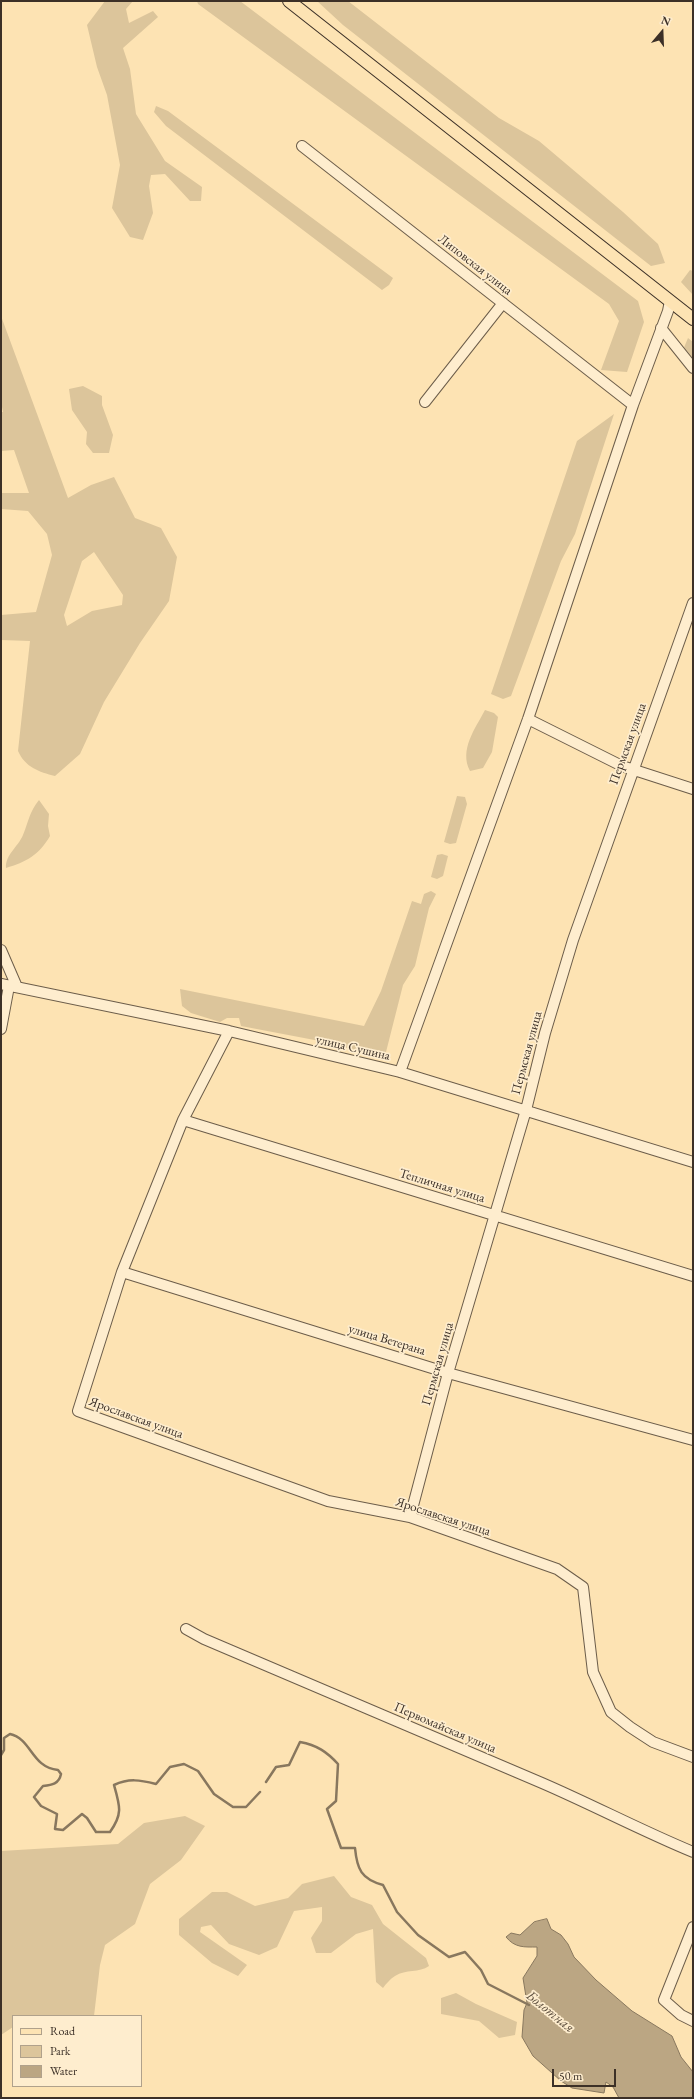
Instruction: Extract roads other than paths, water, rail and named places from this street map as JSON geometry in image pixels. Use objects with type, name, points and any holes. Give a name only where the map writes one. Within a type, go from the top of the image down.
[{"type":"main road","points":[[289,1],[693,319]]},
{"type":"street","name":"Липовская улица","points":[[302,146],[633,404]]},
{"type":"street","points":[[400,1072],[528,719],[633,404],[668,311],[670,301]]},
{"type":"street","points":[[425,402],[503,303]]},
{"type":"street","points":[[661,328],[693,368]]},
{"type":"street","name":"Пермская улица","points":[[410,1517],[448,1373],[526,1110],[545,1033],[573,940],[693,603]]},
{"type":"street","points":[[528,719],[633,769],[693,789]]},
{"type":"street","points":[[1,950],[9,986],[1,1029]]},
{"type":"street","name":"улица Сушина","points":[[9,986],[229,1031],[400,1072],[692,1158]]},
{"type":"street","points":[[122,1272],[183,1120],[229,1031]]},
{"type":"street","name":"Тепличная улица","points":[[183,1120],[693,1276]]},
{"type":"street","name":"улица Ветерана","points":[[122,1272],[448,1373],[693,1440]]},
{"type":"street","name":"Ярославская улица","points":[[122,1272],[78,1411],[328,1501],[410,1517],[557,1569],[583,1587],[593,1672],[611,1712],[630,1728],[653,1742],[693,1757]]},
{"type":"street","name":"Первомайская улица","points":[[186,1629],[240,1655],[543,1784],[644,1832],[693,1852]]},
{"type":"street","points":[[693,1927],[664,2000],[681,2015],[693,2021]]},
{"type":"water","points":[[547,1919],[551,1929],[561,1935],[568,1944],[574,1957],[596,1980],[632,2011],[672,2036],[681,2057],[693,2072],[693,2098],[619,2098],[613,2087],[606,2082],[604,2093],[572,2088],[561,2081],[533,2056],[522,2037],[524,2010],[527,2003],[523,1978],[537,1956],[537,1947],[524,1947],[516,1945],[509,1941],[506,1937],[511,1933],[520,1935],[534,1922]]},
{"type":"waterway","name":"Болотная","points":[[1,1755],[4,1750],[4,1738],[10,1734],[23,1741],[42,1764],[49,1768],[58,1770],[61,1774],[57,1782],[43,1786],[34,1797],[41,1806],[57,1814],[55,1829],[63,1830],[82,1814],[87,1818],[96,1832],[110,1832],[119,1815],[119,1804],[114,1785],[125,1781],[135,1780],[156,1784],[170,1767],[184,1764],[198,1771],[214,1794],[233,1807],[246,1807],[260,1792]]},
{"type":"waterway","name":"Болотная","points":[[266,1782],[276,1767],[289,1765],[300,1742],[317,1747],[330,1756],[338,1764],[336,1801],[327,1809],[341,1848],[355,1848],[357,1862],[362,1872],[370,1880],[383,1885],[397,1912],[418,1935],[449,1957],[465,1952],[481,1970],[488,1984],[529,2005]]}]
